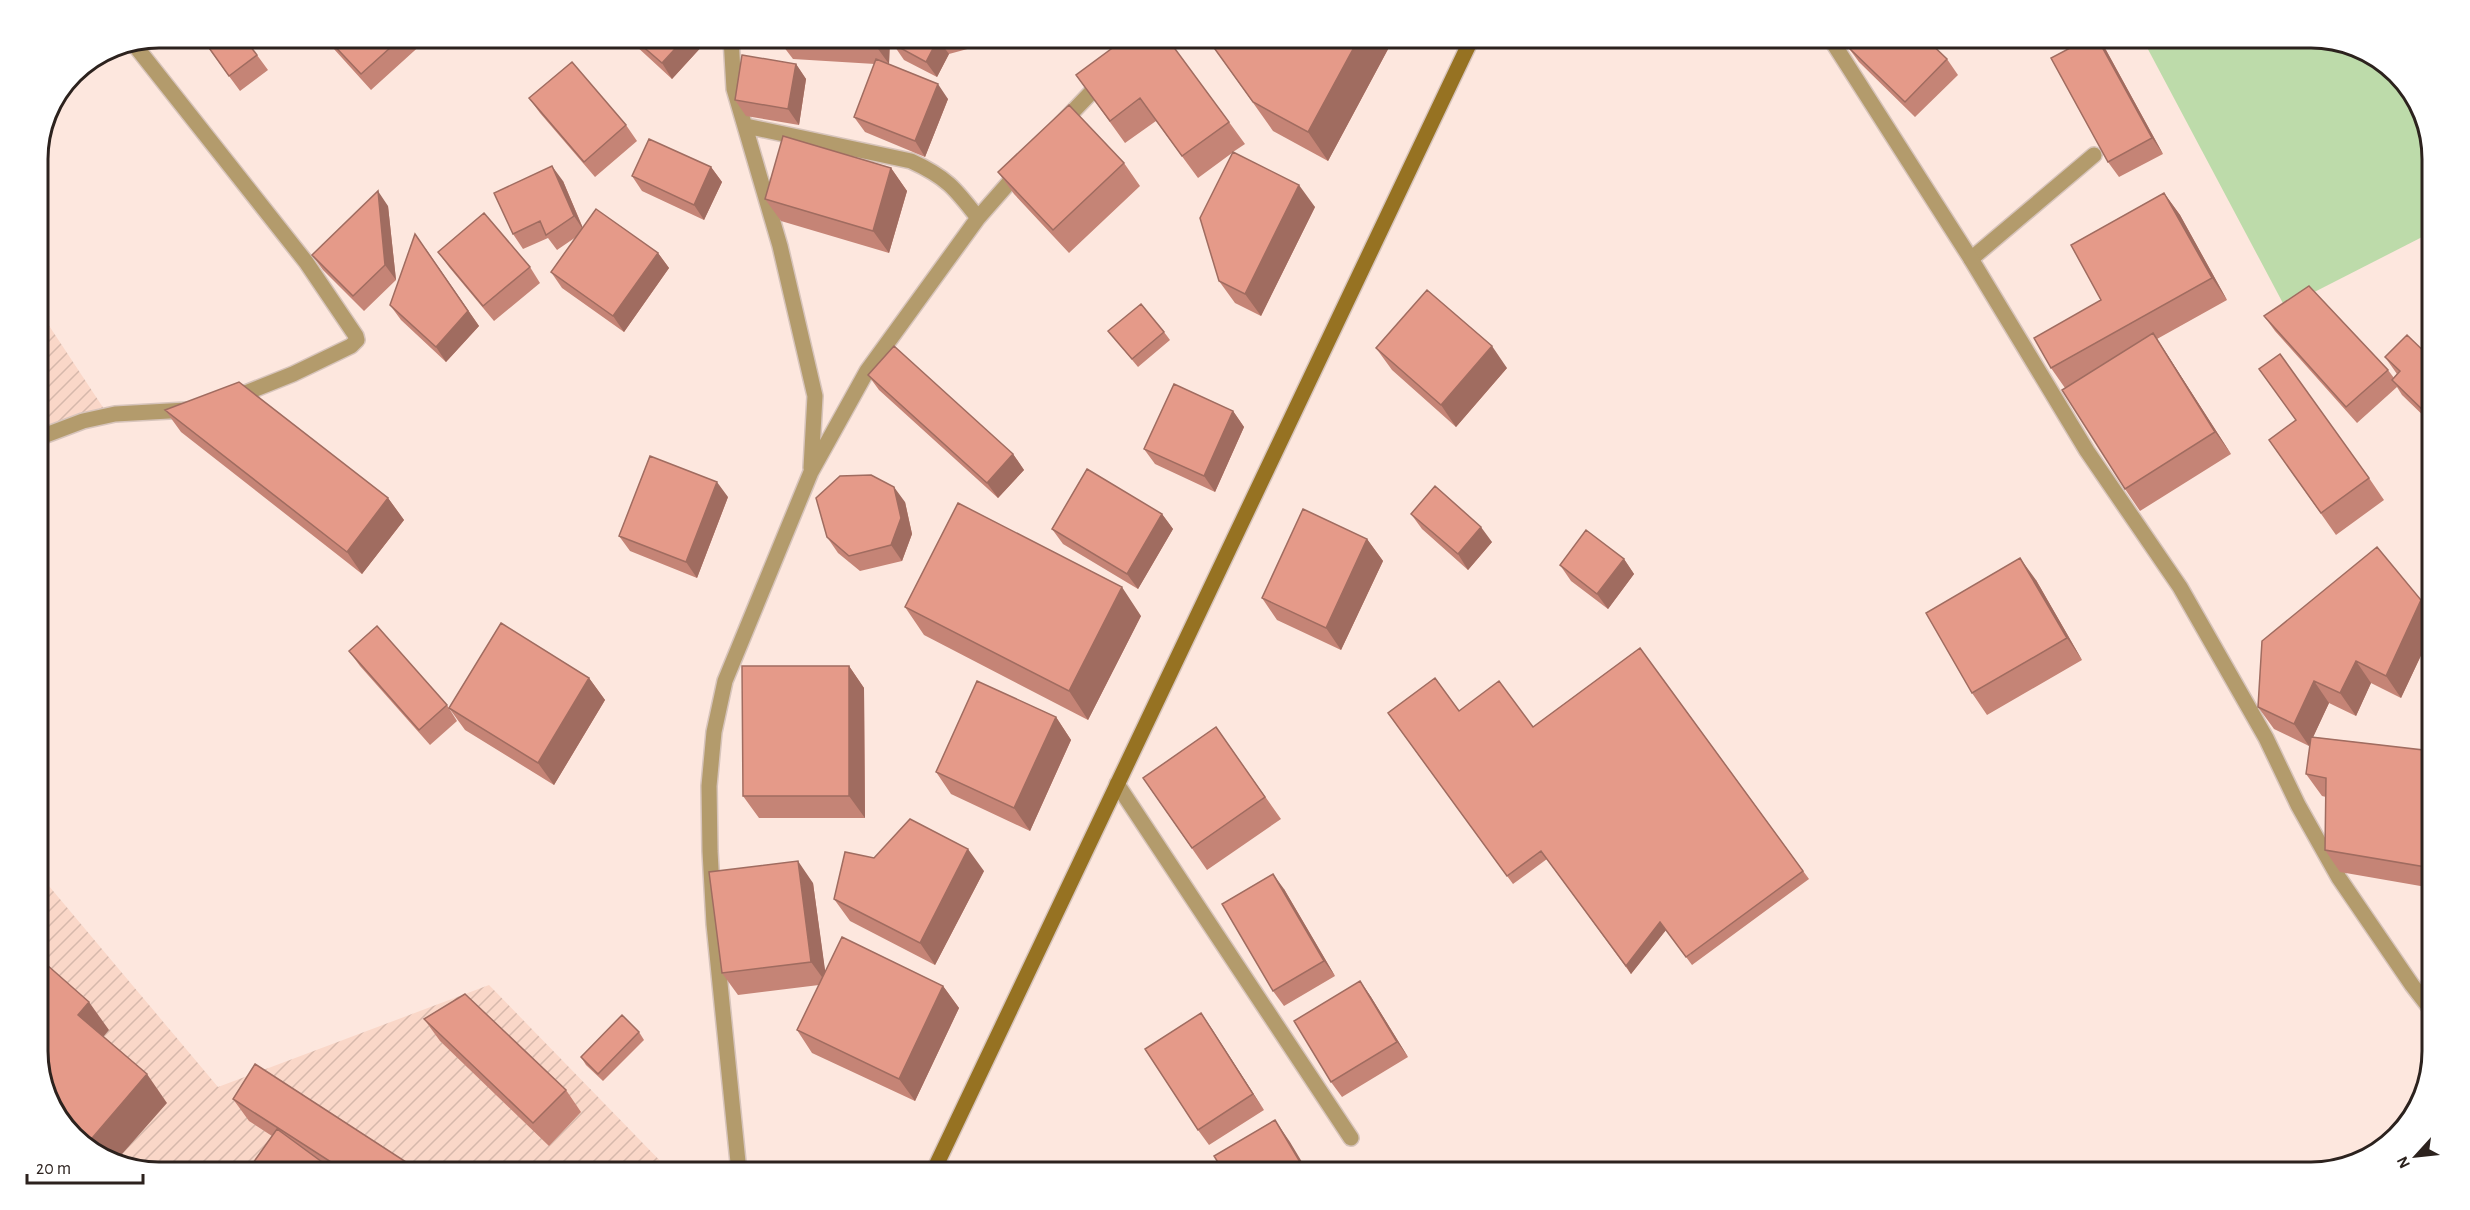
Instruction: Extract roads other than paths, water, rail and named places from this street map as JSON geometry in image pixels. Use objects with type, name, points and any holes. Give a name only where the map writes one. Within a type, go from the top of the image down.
[{"type":"street","points":[[732,48],[734,89],[780,246],[815,396],[811,472]]},
{"type":"street","points":[[938,1162],[1467,48]]},
{"type":"street","points":[[1841,48],[1848,55],[2087,452],[2180,587],[2266,738],[2298,805],[2339,878],[2422,997]]},
{"type":"street","points":[[48,434],[83,421],[115,414],[211,406],[293,374],[357,340],[306,262],[138,50]]},
{"type":"street","points":[[1050,136],[1115,68]]},
{"type":"street","points":[[746,126],[910,161],[935,172],[955,188],[978,218]]},
{"type":"street","points":[[1971,260],[2094,154]]},
{"type":"street","points":[[738,1162],[714,924],[710,851],[709,786],[714,732],[725,681],[811,472],[867,371],[978,218],[1028,161]]},
{"type":"street","points":[[1117,784],[1351,1138]]}]
